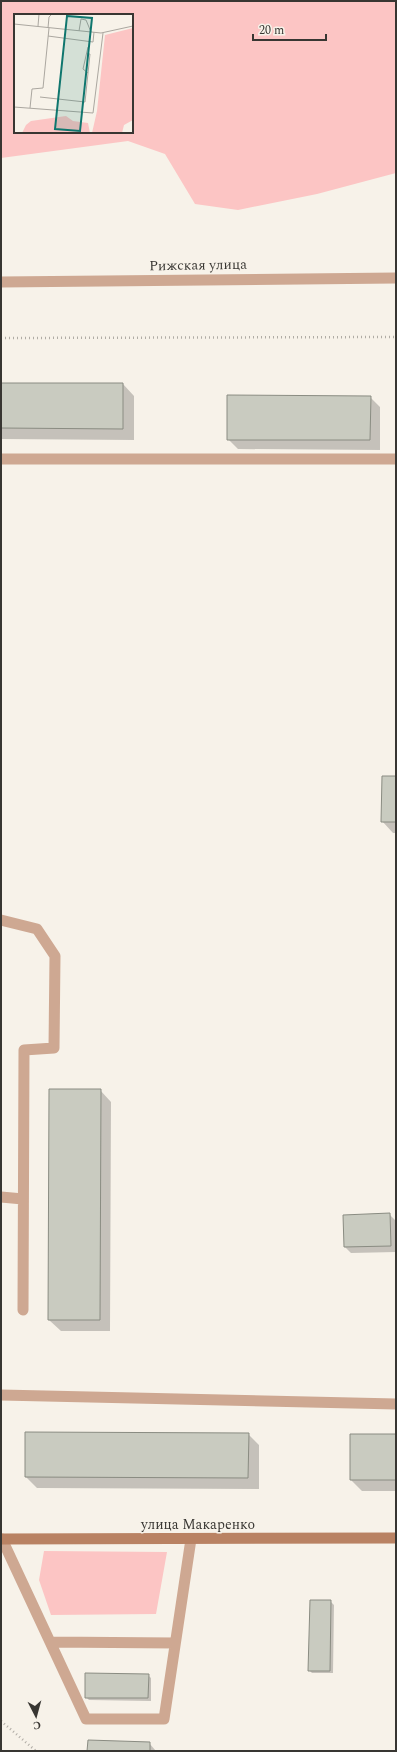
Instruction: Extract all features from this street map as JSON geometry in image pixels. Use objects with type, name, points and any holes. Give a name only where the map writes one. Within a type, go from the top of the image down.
[{"type":"main road","name":"улица Макаренко","points":[[2,1539],[396,1538]]},
{"type":"street","name":"Рижская улица","points":[[1,282],[396,278]]},
{"type":"street","points":[[1,459],[396,459]]},
{"type":"street","points":[[1,920],[37,929],[55,956],[54,1048],[24,1050],[23,1310]]},
{"type":"street","points":[[1,1197],[23,1199]]},
{"type":"street","points":[[1,1395],[396,1404]]},
{"type":"street","points":[[2,1539],[86,1719],[164,1719],[191,1539]]},
{"type":"street","points":[[50,1642],[175,1643]]},
{"type":"path","points":[[1,338],[396,337]]},
{"type":"path","points":[[1,1721],[36,1751]]},
{"type":"shaded area","points":[[1,1],[396,1],[396,173],[317,194],[238,210],[195,204],[165,154],[128,141],[1,158]]},
{"type":"shaded area","points":[[44,1551],[167,1552],[156,1614],[51,1615],[39,1580]]},
{"type":"building","points":[[1,383],[123,383],[123,429],[1,428]]},
{"type":"building","points":[[227,395],[371,396],[370,440],[227,440]]},
{"type":"building","points":[[382,776],[396,776],[396,822],[381,822]]},
{"type":"building","points":[[49,1089],[101,1089],[100,1320],[48,1320]]},
{"type":"building","points":[[390,1213],[391,1246],[344,1247],[343,1215]]},
{"type":"building","points":[[25,1432],[249,1433],[248,1478],[25,1477]]},
{"type":"building","points":[[350,1434],[396,1434],[396,1480],[350,1480]]},
{"type":"building","points":[[310,1600],[331,1600],[330,1671],[308,1671]]},
{"type":"building","points":[[85,1673],[149,1674],[148,1698],[85,1698]]},
{"type":"building","points":[[88,1740],[150,1742],[150,1751],[87,1751]]}]
